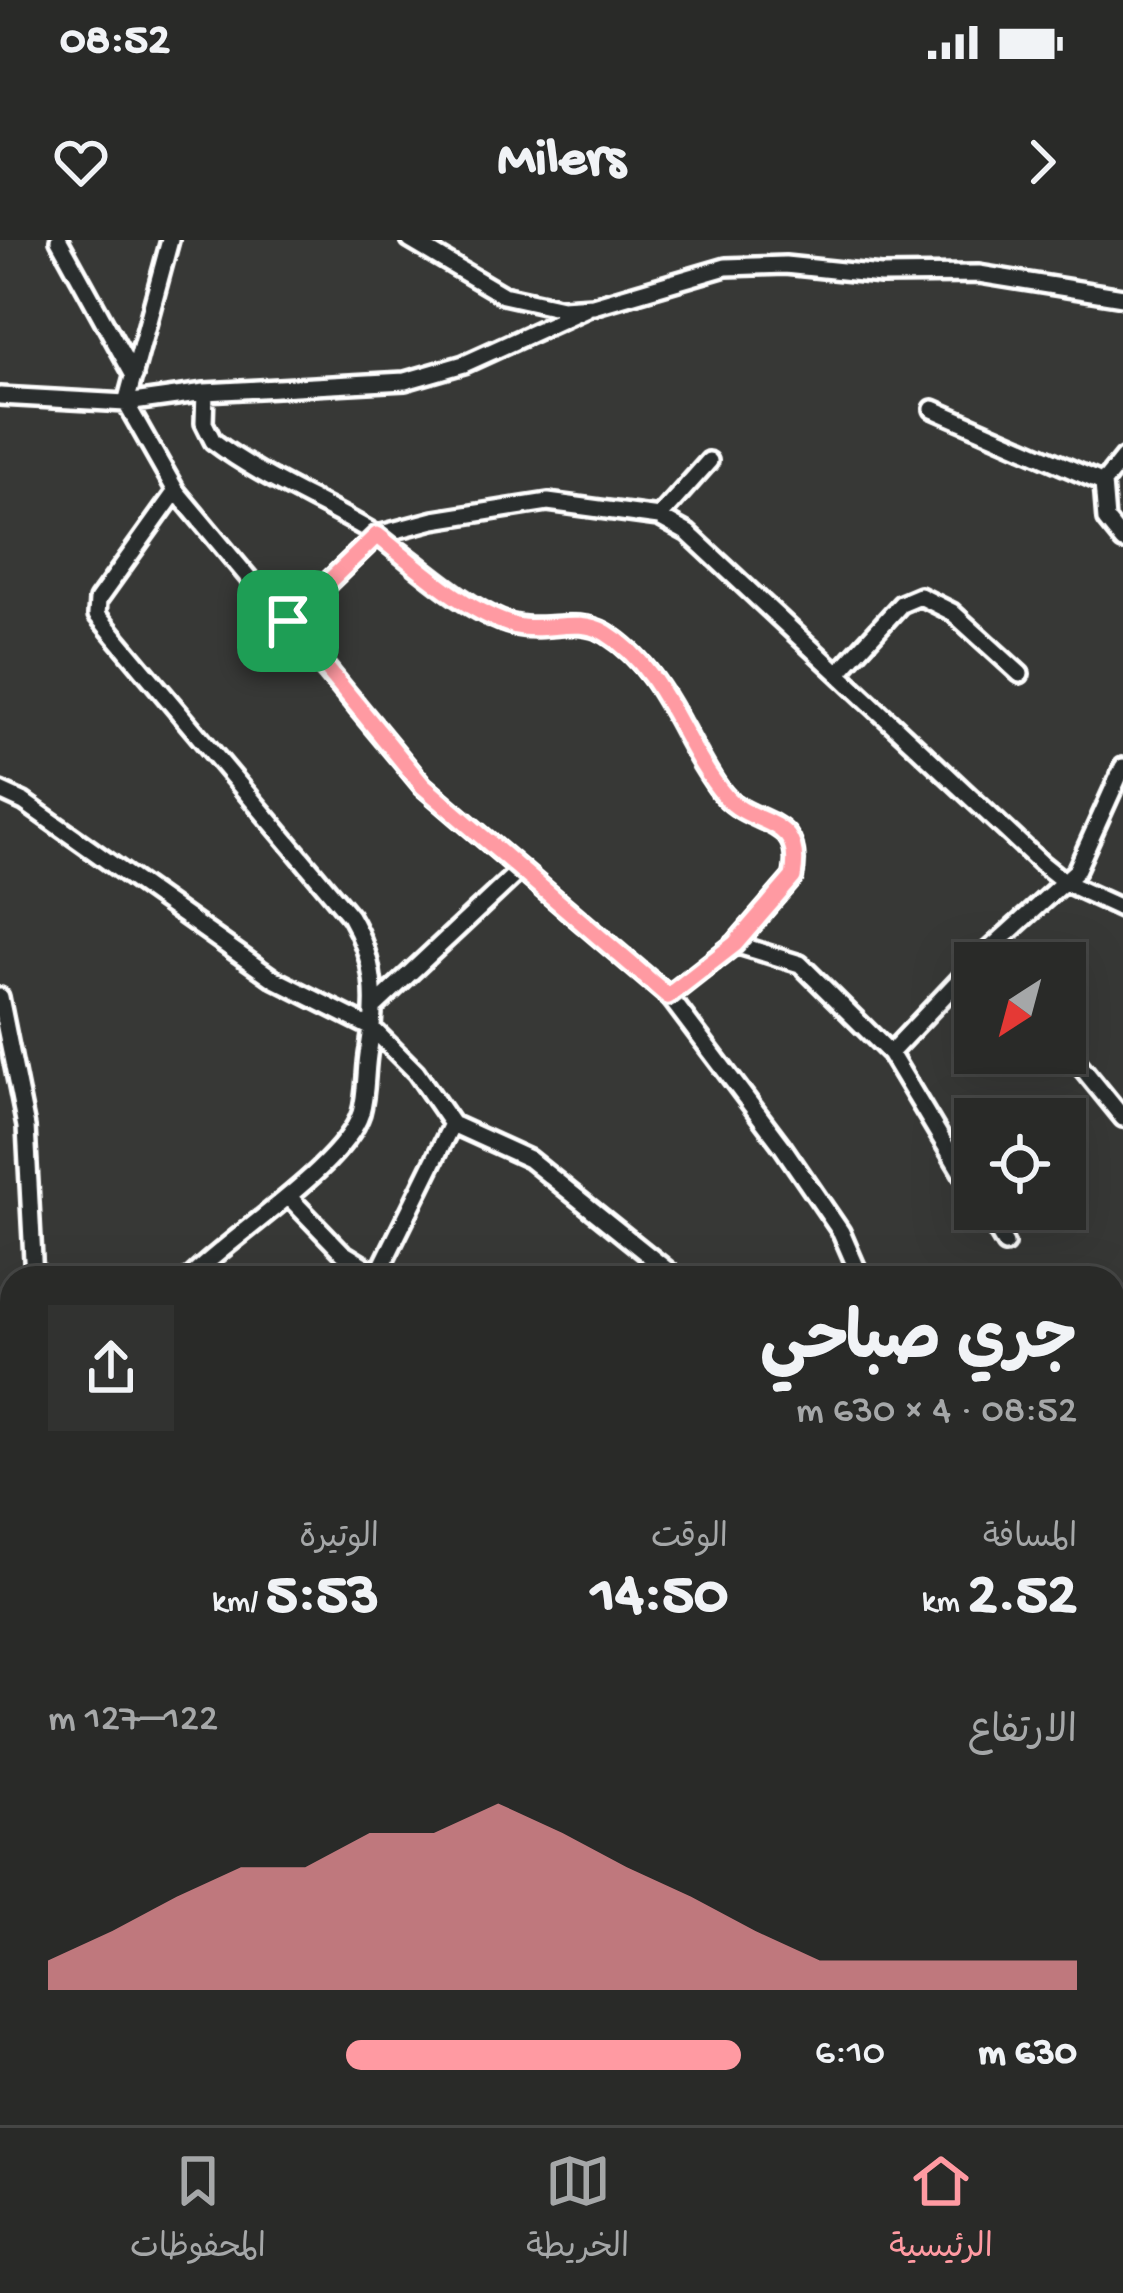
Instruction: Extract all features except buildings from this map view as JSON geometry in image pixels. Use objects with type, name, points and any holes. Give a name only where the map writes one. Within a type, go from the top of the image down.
[{"type":"street","points":[[59,240],[134,376]]},
{"type":"street","points":[[170,240],[126,403],[176,491],[423,786],[668,996],[794,1163],[841,1232],[856,1266]]},
{"type":"street","points":[[410,240],[503,295],[545,306],[592,305]]},
{"type":"street","points":[[0,396],[126,403],[205,392],[405,381],[464,364],[592,305],[691,274],[785,265],[900,275],[979,274],[1123,297]]},
{"type":"street","points":[[205,392],[204,423],[212,441],[377,535],[504,622],[535,629],[594,627],[644,668],[719,790],[740,809],[767,818],[793,846],[793,877],[735,944],[668,996]]},
{"type":"street","points":[[933,410],[1103,482]]},
{"type":"street","points":[[1123,458],[1103,482],[1106,520],[1123,541]]},
{"type":"street","points":[[659,518],[709,460]]},
{"type":"street","points":[[176,491],[98,600],[97,615],[350,916],[364,941],[376,1005],[360,1114],[351,1131],[290,1197],[238,1232],[203,1266]]},
{"type":"street","points":[[288,621],[377,535],[521,503],[659,518],[688,532],[1066,883],[1123,909]]},
{"type":"street","points":[[840,671],[901,604],[920,596],[952,612],[1019,674]]},
{"type":"street","points":[[1002,942],[1066,883],[1084,857],[1123,767]]},
{"type":"street","points":[[0,791],[24,802],[274,979],[372,1028],[416,1072],[452,1124],[529,1159],[662,1266]]},
{"type":"street","points":[[376,1005],[520,870]]},
{"type":"street","points":[[735,944],[800,964],[890,1053],[954,1160]]},
{"type":"street","points":[[890,1053],[954,988]]},
{"type":"street","points":[[0,997],[26,1127],[33,1266]]},
{"type":"street","points":[[1086,1073],[1123,1118]]},
{"type":"street","points":[[383,1266],[452,1124]]},
{"type":"street","points":[[290,1197],[364,1266]]},
{"type":"street","points":[[997,1230],[1005,1244]]},
{"type":"route","points":[[377,535],[472,605],[504,622],[535,629],[594,627],[644,668],[730,802],[786,832],[796,862],[793,877],[735,944],[668,996],[423,786],[288,621],[377,535]]}]
